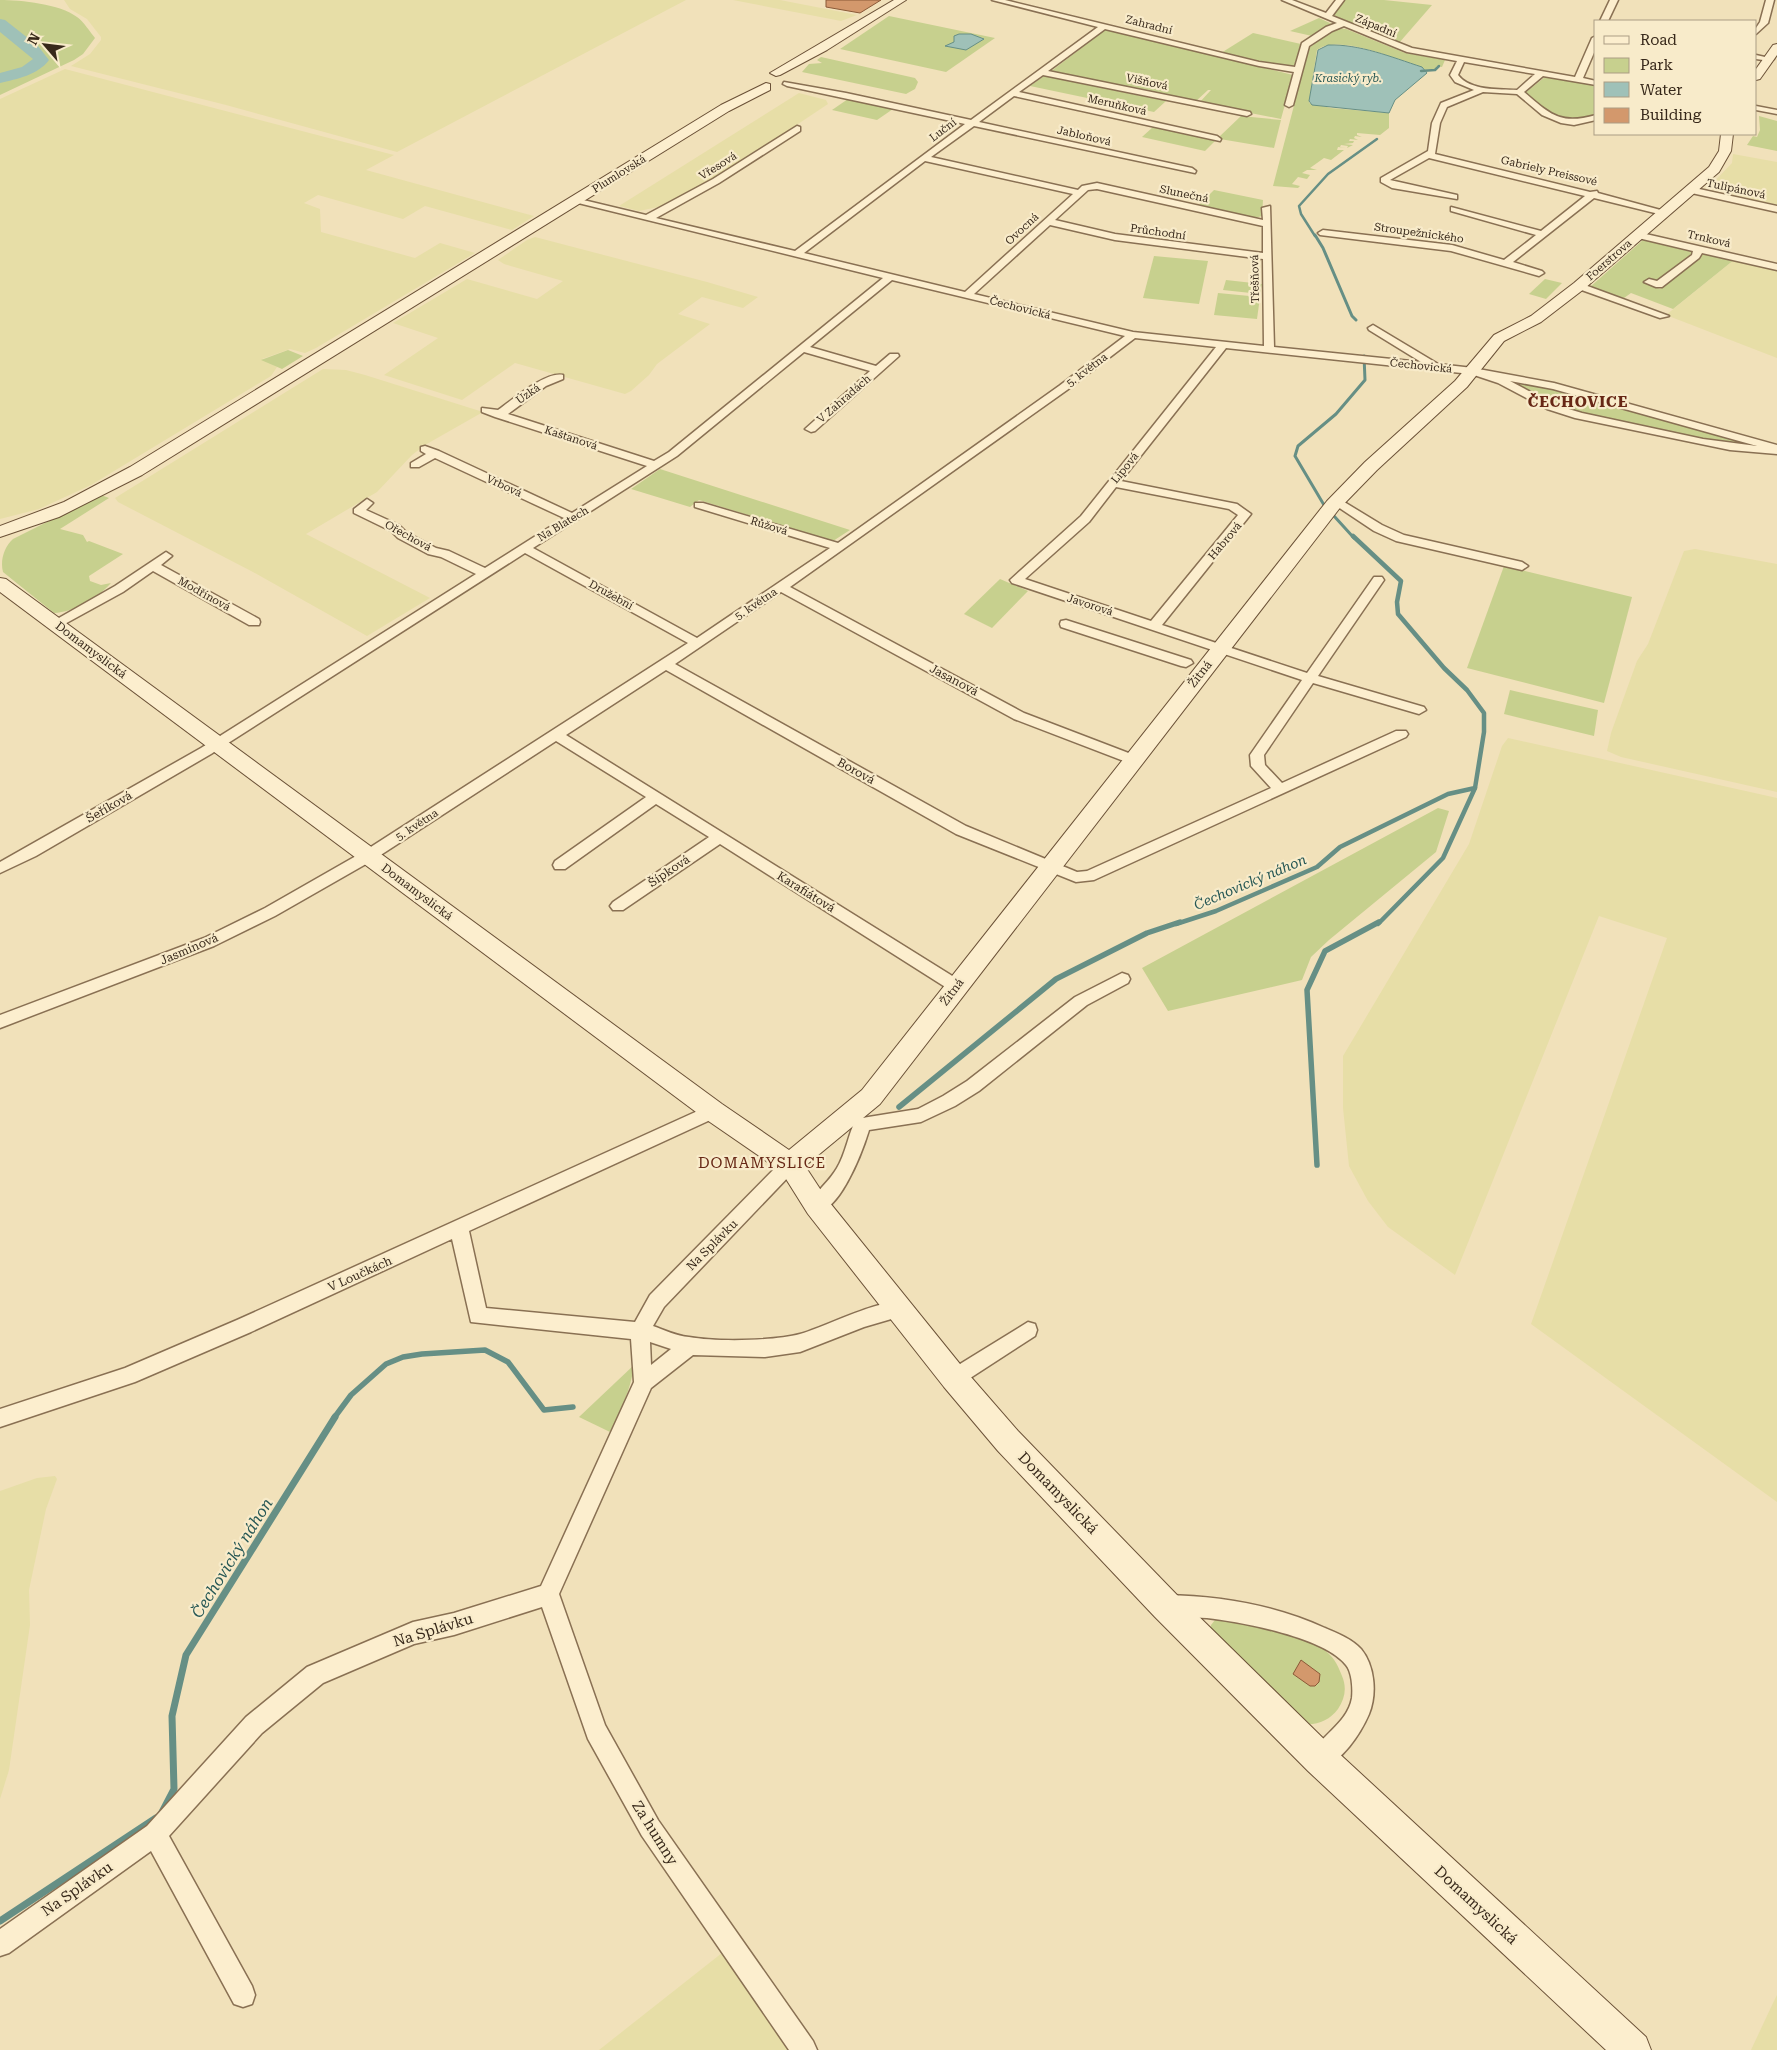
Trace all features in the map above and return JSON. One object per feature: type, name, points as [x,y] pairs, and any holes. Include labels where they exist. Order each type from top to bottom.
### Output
[{"type":"street","points":[[778,77],[808,56],[901,0]]},
{"type":"street","name":"Zahradní","points":[[996,0],[1259,64],[1297,70]]},
{"type":"street","points":[[1327,17],[1340,0]]},
{"type":"street","points":[[1604,20],[1614,0]]},
{"type":"street","points":[[1757,31],[1764,23],[1770,0]]},
{"type":"street","name":"Západní","points":[[1290,1],[1342,24],[1410,50],[1594,83]]},
{"type":"street","points":[[1289,105],[1305,45],[1329,29],[1342,24]]},
{"type":"street","name":"Luční","points":[[797,254],[923,158],[1104,26]]},
{"type":"street","points":[[1578,80],[1594,43]]},
{"type":"street","points":[[1757,76],[1770,60],[1777,47]]},
{"type":"street","points":[[1757,57],[1770,60]]},
{"type":"street","points":[[1461,60],[1456,67],[1454,78],[1463,83],[1483,89],[1519,92],[1540,112],[1553,117],[1580,124],[1594,118]]},
{"type":"street","name":"Višňová","points":[[1042,72],[1247,114]]},
{"type":"street","points":[[1519,92],[1540,74]]},
{"type":"street","name":"Plumlovská","points":[[34,522],[98,492],[136,470],[726,108],[758,85],[778,77],[843,95],[972,122]]},
{"type":"street","points":[[1483,89],[1444,105],[1436,123],[1432,152],[1386,178],[1385,181],[1543,234]]},
{"type":"street","name":"Meruňková","points":[[1012,93],[1217,139]]},
{"type":"street","points":[[1757,108],[1777,112]]},
{"type":"street","name":"Jabloňová","points":[[972,122],[1192,171]]},
{"type":"street","points":[[1141,132],[1149,124]]},
{"type":"street","name":"Vřesová","points":[[648,218],[716,181],[797,129]]},
{"type":"street","name":"Foerstrova","points":[[1473,371],[1499,338],[1536,320],[1579,286],[1714,169],[1725,150],[1727,135]]},
{"type":"street","points":[[1425,157],[1472,176]]},
{"type":"street","name":"Gabriely Preissové","points":[[1425,157],[1594,193],[1663,212]]},
{"type":"street","points":[[923,158],[1078,192]]},
{"type":"street","name":"Ovocná","points":[[967,295],[1078,192],[1085,188],[1096,186]]},
{"type":"street","name":"Slunečná","points":[[1096,186],[1267,224]]},
{"type":"street","name":"Tulipánová","points":[[1690,190],[1777,209]]},
{"type":"street","points":[[1506,263],[1594,193]]},
{"type":"street","name":"Čechovická","points":[[575,201],[1133,335],[1473,371],[1554,386],[1777,449]]},
{"type":"street","name":"Třešňová","points":[[1267,208],[1270,350]]},
{"type":"street","name":"Průchodní","points":[[1046,221],[1132,240],[1252,256],[1267,256]]},
{"type":"street","name":"Stroupežnického","points":[[1323,233],[1452,248],[1539,274]]},
{"type":"street","name":"Trnková","points":[[1637,235],[1777,267]]},
{"type":"street","points":[[1649,282],[1659,285],[1696,256],[1698,250]]},
{"type":"street","name":"Na Blatech","points":[[216,744],[656,465],[804,349],[890,277]]},
{"type":"street","points":[[1579,286],[1664,316]]},
{"type":"street","points":[[1372,328],[1437,368]]},
{"type":"street","name":"5. května","points":[[368,856],[781,588],[1063,388],[1133,335]]},
{"type":"street","name":"Lipová","points":[[1016,580],[1085,519],[1223,345]]},
{"type":"street","name":"V Zahradách","points":[[804,349],[878,370]]},
{"type":"street","name":"V Zahradách","points":[[811,428],[894,356]]},
{"type":"street","name":"Čechovická","points":[[1473,371],[1502,381],[1551,406],[1579,416],[1721,446],[1777,449]]},
{"type":"street","name":"Žitná","points":[[790,1164],[857,1119],[871,1097],[896,1067],[956,986],[1051,868],[1332,507],[1473,371]]},
{"type":"street","name":"Úzká","points":[[500,415],[542,384],[559,377]]},
{"type":"street","name":"Kaštanová","points":[[486,410],[656,465]]},
{"type":"street","name":"Vrbová","points":[[415,465],[430,451],[574,518]]},
{"type":"street","name":"Habrová","points":[[1113,483],[1233,506],[1245,514],[1160,627]]},
{"type":"street","name":"Růžová","points":[[699,505],[839,547]]},
{"type":"street","name":"Ořechová","points":[[345,516],[363,507],[395,528],[402,535],[485,572]]},
{"type":"street","points":[[1332,507],[1400,538],[1522,566]]},
{"type":"street","points":[[0,532],[34,522]]},
{"type":"street","points":[[0,545],[34,522]]},
{"type":"street","name":"Družební","points":[[524,548],[697,643]]},
{"type":"street","points":[[56,624],[103,599],[166,556]]},
{"type":"street","name":"Modřínová","points":[[153,566],[254,622]]},
{"type":"street","name":"Javorová","points":[[1016,580],[1221,648]]},
{"type":"street","points":[[1280,789],[1258,766],[1257,755],[1378,580]]},
{"type":"street","name":"Domamyslická","points":[[2,582],[216,744],[713,1111],[790,1164],[817,1206],[898,1309],[1008,1441],[1166,1606],[1320,1759],[1622,2046]]},
{"type":"street","name":"Jasanová","points":[[781,588],[1019,716],[1134,760]]},
{"type":"street","points":[[1066,624],[1186,663]]},
{"type":"street","points":[[1148,651],[1160,627]]},
{"type":"street","name":"Žitná","points":[[1221,648],[1311,678],[1419,710]]},
{"type":"street","name":"Borová","points":[[666,664],[961,830],[1051,868]]},
{"type":"street","points":[[1051,868],[1076,877],[1090,876],[1400,734]]},
{"type":"street","name":"Karafiátová","points":[[557,735],[956,986]]},
{"type":"street","name":"Šeříková","points":[[0,867],[31,852],[216,744]]},
{"type":"street","points":[[560,865],[656,797]]},
{"type":"street","name":"Šípková","points":[[618,906],[720,837]]},
{"type":"street","name":"Jasmínová","points":[[0,1022],[209,942],[270,912],[368,856]]},
{"type":"street","points":[[817,1206],[841,1179],[854,1153],[857,1119],[921,1115],[948,1101],[973,1086],[1081,1001],[1122,979]]},
{"type":"street","name":"V Loučkách","points":[[0,1418],[128,1376],[460,1229],[713,1111]]},
{"type":"street","name":"Na Splávku","points":[[644,1382],[640,1331],[646,1315],[656,1301],[767,1190],[790,1164]]},
{"type":"street","points":[[460,1229],[478,1316],[640,1331],[689,1346],[765,1348],[795,1344],[863,1319],[898,1309]]},
{"type":"street","points":[[954,1378],[1028,1330]]},
{"type":"street","name":"Na Splávku","points":[[0,1944],[155,1834],[254,1725],[315,1675],[413,1633],[454,1624],[548,1594],[644,1382],[689,1346]]},
{"type":"street","name":"Za humny","points":[[548,1594],[596,1731],[650,1828],[804,2050]]},
{"type":"street","points":[[1166,1606],[1197,1605],[1227,1608],[1263,1617],[1325,1638],[1352,1656],[1363,1680],[1362,1707],[1350,1727],[1320,1759]]},
{"type":"street","points":[[155,1834],[243,1995]]},
{"type":"shaded area","points":[[64,0],[686,0],[397,152],[226,105],[71,66],[90,54],[101,40],[101,37],[87,19],[70,9]]},
{"type":"shaded area","points":[[733,0],[780,0],[857,15],[841,21]]},
{"type":"shaded area","points":[[65,69],[394,155],[366,170],[534,216],[512,230],[425,206],[403,219],[318,195],[304,203],[320,209],[321,232],[415,258],[440,243],[475,253],[316,348],[305,353],[290,349],[262,359],[277,367],[271,376],[91,485],[39,509],[0,519],[0,99]]},
{"type":"shaded area","points":[[799,93],[826,100],[828,104],[699,188],[663,206],[639,211],[619,206]]},
{"type":"shaded area","points":[[1733,154],[1777,162],[1777,205],[1712,189],[1711,185],[1732,163]]},
{"type":"shaded area","points":[[535,237],[758,297],[743,308],[702,297],[678,314],[710,324],[657,364],[649,375],[625,394],[515,363],[462,400],[384,375],[438,338],[393,323],[467,279],[537,299],[563,281],[504,264],[498,260],[527,240]]},
{"type":"shaded area","points":[[1735,259],[1777,268],[1777,358],[1666,315]]},
{"type":"shaded area","points":[[323,369],[346,370],[365,375],[483,412],[425,445],[412,455],[377,492],[306,534],[430,598],[367,636],[253,572],[118,502],[115,498]]},
{"type":"shaded area","points":[[1695,549],[1777,564],[1777,792],[1621,757],[1607,751],[1611,733],[1637,661],[1648,644],[1684,551]]},
{"type":"shaded area","points":[[1508,738],[1777,798],[1777,1502],[1531,1324],[1667,938],[1599,916],[1455,1275],[1388,1227],[1368,1201],[1349,1166],[1343,1108],[1343,1056],[1469,844],[1502,746]]},
{"type":"shaded area","points":[[55,1476],[57,1479],[46,1509],[29,1590],[30,1625],[9,1770],[0,1799],[0,1491],[37,1478]]},
{"type":"shaded area","points":[[727,1949],[795,2050],[599,2050]]},
{"type":"shaded area","points":[[1777,1995],[1777,2050],[1751,2050],[1773,2003]]},
{"type":"green space","points":[[0,0],[29,2],[61,9],[80,19],[95,38],[83,54],[74,60],[0,95]]},
{"type":"green space","points":[[1343,0],[1384,0],[1432,5],[1399,43],[1333,15]]},
{"type":"green space","points":[[889,16],[995,38],[946,72],[840,49]]},
{"type":"green space","points":[[1319,18],[1332,24],[1312,36],[1290,31]]},
{"type":"green space","points":[[1338,28],[1346,29],[1405,53],[1445,60],[1442,67],[1437,66],[1435,69],[1425,70],[1384,54],[1353,46],[1339,44],[1317,50],[1309,103],[1331,108],[1389,113],[1389,128],[1380,135],[1357,133],[1357,135],[1362,137],[1355,136],[1354,138],[1358,140],[1350,139],[1349,141],[1354,141],[1353,143],[1344,144],[1353,145],[1347,148],[1348,146],[1341,145],[1340,147],[1346,148],[1338,147],[1337,150],[1344,150],[1331,160],[1324,158],[1310,168],[1317,170],[1307,170],[1302,173],[1310,175],[1307,179],[1298,177],[1292,184],[1300,186],[1298,188],[1273,186],[1309,48],[1332,30]]},
{"type":"green space","points":[[1105,30],[1112,30],[1293,75],[1281,119],[1199,103],[1211,90],[1208,90],[1195,102],[1050,72]]},
{"type":"green space","points":[[1253,33],[1301,44],[1294,66],[1267,64],[1221,53]]},
{"type":"green space","points":[[821,57],[915,78],[918,82],[915,89],[906,94],[802,72],[809,64],[822,63],[817,60]]},
{"type":"green space","points":[[1044,76],[1166,101],[1154,112],[1030,86]]},
{"type":"green space","points":[[1545,77],[1594,85],[1594,116],[1575,121],[1566,120],[1541,107],[1525,93]]},
{"type":"green space","points":[[848,99],[893,109],[877,120],[832,110]]},
{"type":"green space","points":[[1241,116],[1281,120],[1274,148],[1220,139],[1219,137]]},
{"type":"green space","points":[[1759,116],[1777,121],[1777,151],[1747,145],[1753,136],[1757,137],[1760,130]]},
{"type":"green space","points":[[1153,127],[1215,141],[1205,151],[1142,137]]},
{"type":"green space","points":[[1214,190],[1263,200],[1262,216],[1255,218],[1199,205]]},
{"type":"green space","points":[[1643,240],[1696,253],[1659,282],[1647,279],[1643,282],[1660,289],[1705,253],[1735,259],[1673,309],[1631,293],[1624,298],[1590,287]]},
{"type":"green space","points":[[1154,256],[1208,261],[1199,304],[1143,298]]},
{"type":"green space","points":[[1545,279],[1562,283],[1546,299],[1529,294]]},
{"type":"green space","points":[[1226,280],[1262,284],[1260,294],[1223,290]]},
{"type":"green space","points":[[1218,293],[1260,297],[1257,319],[1214,315]]},
{"type":"green space","points":[[288,350],[303,356],[282,369],[261,360]]},
{"type":"green space","points":[[1504,375],[1777,448],[1730,447],[1551,407],[1502,377]]},
{"type":"green space","points":[[660,469],[850,530],[833,541],[699,500],[690,507],[631,489]]},
{"type":"green space","points":[[101,495],[109,498],[60,529],[83,535],[87,542],[89,541],[123,554],[89,576],[90,581],[101,585],[111,583],[106,589],[77,607],[54,613],[3,572],[2,563],[5,550],[13,539]]},
{"type":"green space","points":[[1504,566],[1632,597],[1604,703],[1467,668]]},
{"type":"green space","points":[[1000,579],[1028,591],[992,628],[964,614]]},
{"type":"green space","points":[[1510,690],[1598,710],[1594,736],[1504,714]]},
{"type":"green space","points":[[1438,808],[1449,811],[1436,852],[1311,957],[1302,980],[1168,1011],[1142,968]]},
{"type":"green space","points":[[634,1365],[628,1391],[610,1432],[579,1417]]},
{"type":"green space","points":[[1230,1617],[1295,1635],[1319,1646],[1328,1653],[1338,1667],[1345,1689],[1344,1697],[1335,1713],[1315,1724],[1305,1724],[1210,1633],[1211,1625],[1215,1620]]},
{"type":"water","points":[[971,34],[984,39],[966,50],[945,46],[954,42],[954,36]]},
{"type":"water","name":"Krasický ryb.","points":[[1328,45],[1340,45],[1375,52],[1422,67],[1427,73],[1395,100],[1389,113],[1312,105],[1309,101],[1318,50]]},
{"type":"building","points":[[826,0],[881,0],[860,13],[826,7]]},
{"type":"building","points":[[1301,1660],[1320,1674],[1319,1682],[1315,1686],[1310,1686],[1293,1674]]},
{"type":"waterway","points":[[0,23],[33,50],[41,60],[28,70],[0,78]]},
{"type":"waterway","name":"Čechovický náhon","points":[[1421,71],[1435,70],[1439,66]]},
{"type":"waterway","name":"Čechovický náhon","points":[[1315,236],[1301,214],[1299,206],[1328,174],[1377,139]]},
{"type":"waterway","name":"Čechovický náhon","points":[[1315,235],[1323,248],[1352,316],[1356,320]]},
{"type":"waterway","name":"Čechovický náhon","points":[[1354,538],[1324,505],[1295,456],[1298,446],[1336,414],[1365,380],[1364,356]]},
{"type":"waterway","name":"Čechovický náhon","points":[[1353,536],[1401,581],[1397,602],[1398,614],[1444,668],[1467,690],[1484,713],[1484,732],[1475,788]]},
{"type":"waterway","name":"Čechovický náhon","points":[[1176,924],[1216,911],[1317,867],[1340,847],[1448,794],[1475,788]]},
{"type":"waterway","points":[[1378,924],[1443,858],[1475,788]]},
{"type":"waterway","name":"Čechovický náhon","points":[[899,1107],[1056,979],[1147,933],[1180,922]]},
{"type":"waterway","points":[[1317,1165],[1307,990],[1325,951],[1379,922]]},
{"type":"waterway","name":"Čechovický náhon","points":[[334,1418],[351,1395],[386,1364],[403,1357],[422,1354],[485,1350],[508,1362],[544,1410],[573,1407]]},
{"type":"waterway","name":"Čechovický náhon","points":[[162,1812],[174,1789],[172,1716],[186,1655],[335,1417]]},
{"type":"waterway","name":"Čechovický náhon","points":[[0,1921],[156,1818]]},
{"type":"district","name":"ČECHOVICE","points":[[1578,402]]},
{"type":"district","name":"DOMAMYSLICE","points":[[762,1163]]}]
